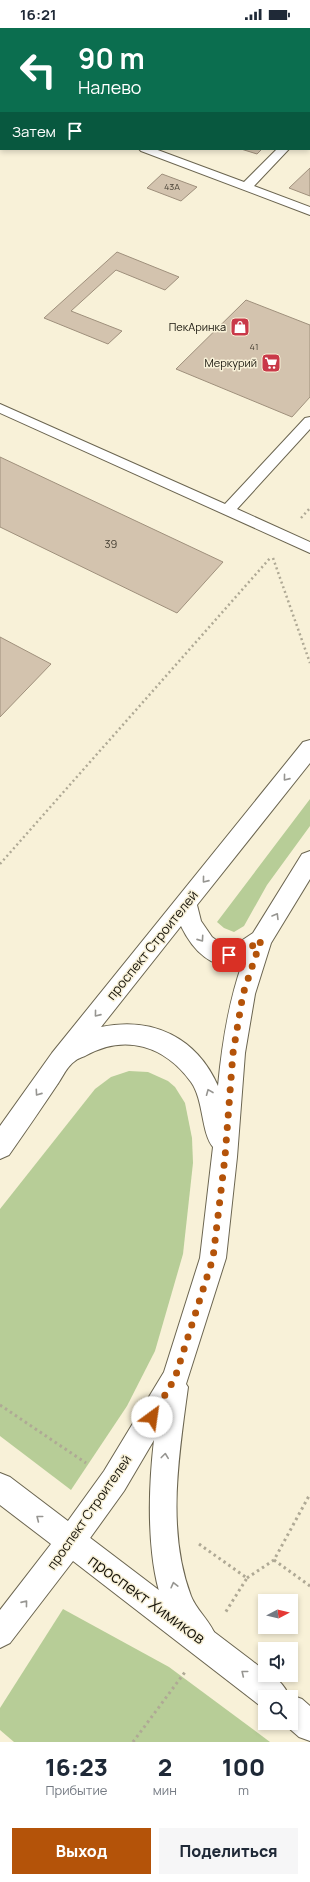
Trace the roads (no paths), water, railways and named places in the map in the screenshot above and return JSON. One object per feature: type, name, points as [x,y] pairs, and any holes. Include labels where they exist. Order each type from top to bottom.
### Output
[{"type":"main road","name":"проспект Строителей","points":[[0,1147],[60,1061],[310,748]]},
{"type":"main road","name":"проспект Строителей","points":[[0,1633],[27,1600],[114,1481],[175,1378],[213,1258],[225,1157],[233,1053],[243,994],[261,940],[310,860]]},
{"type":"main road","points":[[186,904],[191,924],[204,944],[219,955],[239,955],[261,940]]},
{"type":"main road","points":[[60,1061],[84,1044],[100,1037],[116,1034],[148,1036],[177,1050],[189,1060],[199,1072],[210,1093],[225,1157]]},
{"type":"main road","points":[[175,1378],[164,1461],[163,1518],[167,1558],[179,1603],[206,1643]]},
{"type":"main road","name":"проспект Химиков","points":[[0,1487],[70,1542],[206,1643],[265,1690]]},
{"type":"main road","points":[[298,1716],[310,1726]]},
{"type":"lane","points":[[148,150],[310,211]]},
{"type":"lane","points":[[246,187],[283,150]]},
{"type":"lane","points":[[0,408],[310,548]]},
{"type":"lane","points":[[227,511],[310,421]]},
{"type":"place","name":"ПекАринка","points":[[240,327]]},
{"type":"place","name":"Меркурий","points":[[271,363]]}]
